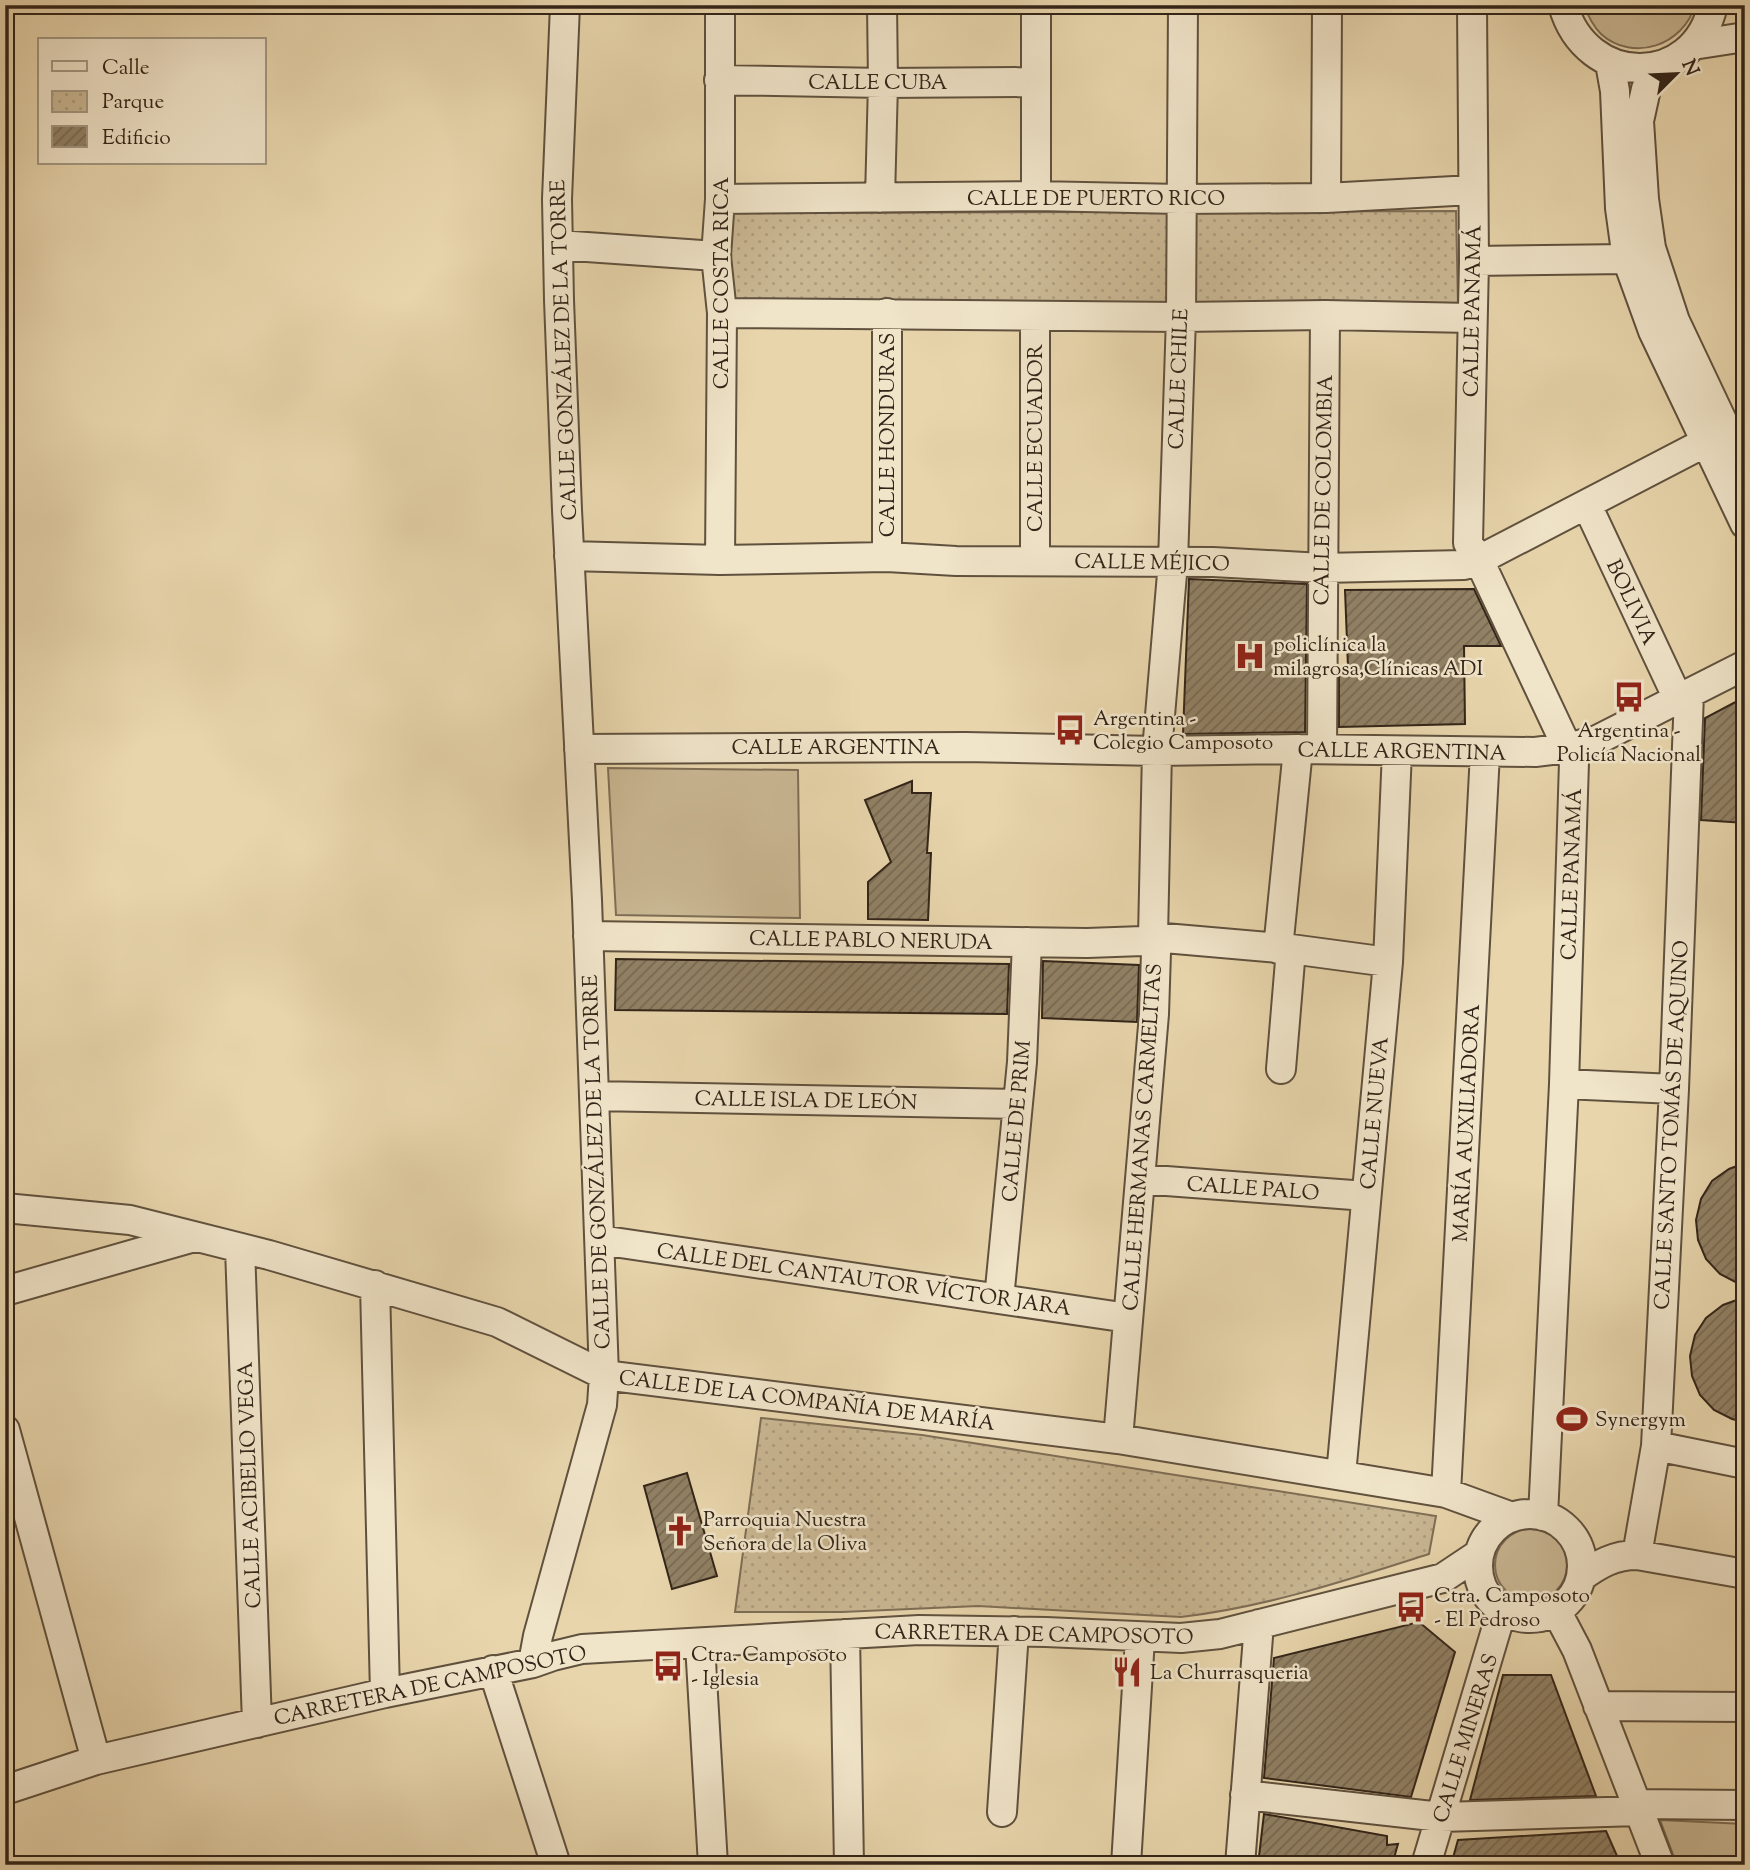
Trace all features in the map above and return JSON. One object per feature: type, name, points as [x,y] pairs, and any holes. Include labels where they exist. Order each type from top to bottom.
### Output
[{"type":"street","name":"CALLE GONZÁLEZ DE LA TORRE","points":[[565,5],[557,199],[569,556],[577,694]]},
{"type":"street","name":"CALLE COSTA RICA","points":[[720,5],[720,199],[716,256],[722,313],[720,560]]},
{"type":"street","points":[[880,198],[882,5]]},
{"type":"street","points":[[1036,5],[1036,196]]},
{"type":"street","name":"CALLE CHILE","points":[[1157,751],[1173,562],[1181,317],[1182,5]]},
{"type":"street","points":[[1326,198],[1327,5]]},
{"type":"street","name":"CALLE PANAMÁ","points":[[1472,5],[1474,261],[1468,543],[1479,560],[1574,762],[1555,1522]]},
{"type":"street","points":[[1563,5],[1576,36],[1596,56],[1632,68],[1656,66],[1681,55],[1704,31],[1713,5]]},
{"type":"street","points":[[1693,45],[1745,37]]},
{"type":"street","points":[[1611,63],[1615,91],[1620,208],[1627,259],[1653,331],[1726,434],[1745,524]]},
{"type":"street","points":[[1656,66],[1646,89],[1639,121],[1644,199],[1651,248],[1675,321],[1726,434],[1745,468]]},
{"type":"street","name":"CALLE CUBA","points":[[719,80],[1036,82]]},
{"type":"street","name":"CALLE DE PUERTO RICO","points":[[720,199],[1036,196],[1326,198],[1472,190]]},
{"type":"street","points":[[558,245],[716,256]]},
{"type":"street","points":[[1474,261],[1627,259]]},
{"type":"street","points":[[722,313],[1471,318]]},
{"type":"street","name":"CALLE HONDURAS","points":[[887,313],[887,557]]},
{"type":"street","name":"CALLE DE COLOMBIA","points":[[1281,1069],[1285,949],[1310,749],[1322,568],[1325,315]]},
{"type":"street","name":"CALLE ECUADOR","points":[[1035,316],[1035,561]]},
{"type":"street","name":"CALLE MÉJICO","points":[[569,556],[720,560],[887,557],[1173,562],[1322,568],[1464,565],[1479,560],[1726,434]]},
{"type":"street","name":"BOLIVIA","points":[[1587,505],[1684,697]]},
{"type":"street","name":"CALLE ARGENTINA","points":[[579,749],[965,747],[1157,751],[1310,749],[1535,752],[1568,748],[1597,740],[1745,665]]},
{"type":"street","name":"CALLE DE GONZÁLEZ DE LA TORRE","points":[[533,1663],[538,1636],[602,1405],[604,1375],[577,694]]},
{"type":"street","name":"CALLE SANTO TOMÁS DE AQUINO","points":[[1637,1555],[1657,1446],[1674,1089],[1684,697]]},
{"type":"street","name":"CALLE HERMANAS CARMELITAS","points":[[1118,1440],[1154,1014],[1157,751]]},
{"type":"street","name":"CALLE NUEVA","points":[[1341,1475],[1388,962],[1397,751]]},
{"type":"street","name":"MARÍA AUXILIADORA","points":[[1446,1493],[1485,753]]},
{"type":"street","name":"CALLE PABLO NERUDA","points":[[588,936],[1027,942],[1143,941],[1153,937],[1388,962]]},
{"type":"street","name":"CALLE DE PRIM","points":[[999,1299],[1018,1104],[1027,942]]},
{"type":"street","points":[[1564,1084],[1674,1089]]},
{"type":"street","name":"CALLE ISLA DE LEÓN","points":[[594,1096],[1018,1104]]},
{"type":"street","name":"CALLE PALO","points":[[1140,1179],[1366,1196]]},
{"type":"street","name":"CALLE DE LA COMPAÑÍA DE MARÍA","points":[[5,1209],[119,1219],[197,1236],[375,1285],[497,1322],[604,1375],[1118,1440],[1446,1493],[1512,1517]]},
{"type":"street","points":[[119,1219],[126,1235],[125,1256]]},
{"type":"street","points":[[5,1291],[197,1236]]},
{"type":"street","name":"CALLE DEL CANTAUTOR VÍCTOR JARA","points":[[600,1240],[1128,1318]]},
{"type":"street","name":"CALLE ACIBELIO VEGA","points":[[240,1248],[257,1723]]},
{"type":"street","points":[[375,1285],[385,1693]]},
{"type":"street","points":[[5,1430],[96,1760]]},
{"type":"street","points":[[1657,1446],[1745,1464]]},
{"type":"street","points":[[1555,1522],[1575,1540],[1581,1553],[1581,1577],[1570,1601],[1556,1612],[1529,1619],[1502,1610],[1490,1600],[1482,1587],[1478,1570],[1479,1554],[1486,1538],[1497,1526],[1512,1517],[1527,1514],[1555,1522],[1625,1547],[1637,1555]]},
{"type":"street","name":"CARRETERA DE CAMPOSOTO","points":[[1443,1578],[1479,1554]]},
{"type":"street","points":[[1581,1577],[1612,1558],[1637,1555],[1745,1573]]},
{"type":"street","name":"CARRETERA DE CAMPOSOTO","points":[[5,1790],[96,1760],[385,1693],[533,1663],[582,1649],[919,1630],[1014,1631],[1181,1639],[1259,1624],[1443,1578],[1457,1578],[1482,1587]]},
{"type":"street","name":"CALLE MINERAS","points":[[1426,1865],[1502,1610]]},
{"type":"street","points":[[1556,1612],[1577,1650],[1660,1865]]},
{"type":"street","points":[[1240,1865],[1259,1624]]},
{"type":"street","points":[[1002,1812],[1014,1631]]},
{"type":"street","points":[[845,1633],[849,1865]]},
{"type":"street","points":[[1126,1865],[1140,1638]]},
{"type":"street","points":[[700,1644],[712,1865]]},
{"type":"street","points":[[493,1670],[556,1865]]},
{"type":"street","points":[[1598,1706],[1745,1707]]},
{"type":"street","points":[[1245,1796],[1441,1818],[1745,1805]]},
{"type":"green space","points":[[1584,5],[1695,5],[1689,19],[1669,39],[1642,48],[1614,43],[1601,34]]},
{"type":"green space","points":[[1456,211],[1458,305],[732,303],[729,213]]},
{"type":"green space","points":[[608,768],[798,770],[800,918],[616,915]]},
{"type":"green space","points":[[761,1418],[922,1435],[1436,1516],[1429,1554],[1276,1600],[1181,1617],[978,1606],[842,1612],[735,1612]]},
{"type":"green space","points":[[1538,1529],[1557,1539],[1565,1551],[1565,1579],[1557,1591],[1545,1599],[1524,1601],[1505,1591],[1497,1579],[1495,1558],[1505,1539],[1517,1531]]},
{"type":"green space","points":[[1660,1820],[1745,1824],[1745,1865],[1677,1865]]},
{"type":"building","name":"policlínica la milagrosa,Clínicas ADI","points":[[1189,579],[1307,584],[1305,732],[1183,734]]},
{"type":"building","points":[[1474,589],[1501,646],[1464,646],[1465,724],[1339,727],[1339,667],[1348,667],[1345,590]]},
{"type":"building","points":[[1745,697],[1745,823],[1701,820],[1705,718]]},
{"type":"building","points":[[912,781],[912,793],[931,793],[927,853],[931,853],[928,920],[868,919],[868,882],[891,862],[865,800]]},
{"type":"building","points":[[616,959],[1009,964],[1007,1014],[615,1010]]},
{"type":"building","points":[[1043,961],[1139,965],[1137,1022],[1042,1018]]},
{"type":"building","points":[[1745,1163],[1745,1287],[1720,1274],[1706,1259],[1698,1240],[1696,1220],[1701,1199],[1712,1181],[1729,1169]]},
{"type":"building","points":[[1745,1297],[1745,1422],[1714,1410],[1700,1395],[1692,1376],[1690,1356],[1695,1335],[1706,1318],[1723,1305]]},
{"type":"building","name":"Parroquia Nuestra Señora de la Oliva","points":[[687,1473],[717,1576],[672,1589],[644,1486]]},
{"type":"building","points":[[1419,1622],[1455,1652],[1411,1797],[1264,1778],[1274,1658]]},
{"type":"building","points":[[1503,1675],[1551,1675],[1596,1796],[1470,1800]]},
{"type":"building","points":[[1264,1814],[1387,1836],[1387,1845],[1398,1844],[1392,1865],[1258,1865]]},
{"type":"building","points":[[1606,1831],[1621,1865],[1451,1865],[1458,1840]]},
{"type":"place","name":"policlínica la milagrosa,Clínicas ADI","points":[[1250,656]]},
{"type":"place","name":"Argentina - Policía Nacional","points":[[1629,697]]},
{"type":"place","name":"Argentina - Colegio Camposoto","points":[[1070,730]]},
{"type":"place","name":"Synergym","points":[[1572,1419]]},
{"type":"place","name":"Parroquia Nuestra Señora de la Oliva","points":[[680,1531]]},
{"type":"place","name":"Ctra. Camposoto - El Pedroso","points":[[1411,1607]]},
{"type":"place","name":"Ctra. Camposoto - Iglesia","points":[[668,1666]]},
{"type":"place","name":"La Churrasqueria","points":[[1127,1672]]}]
